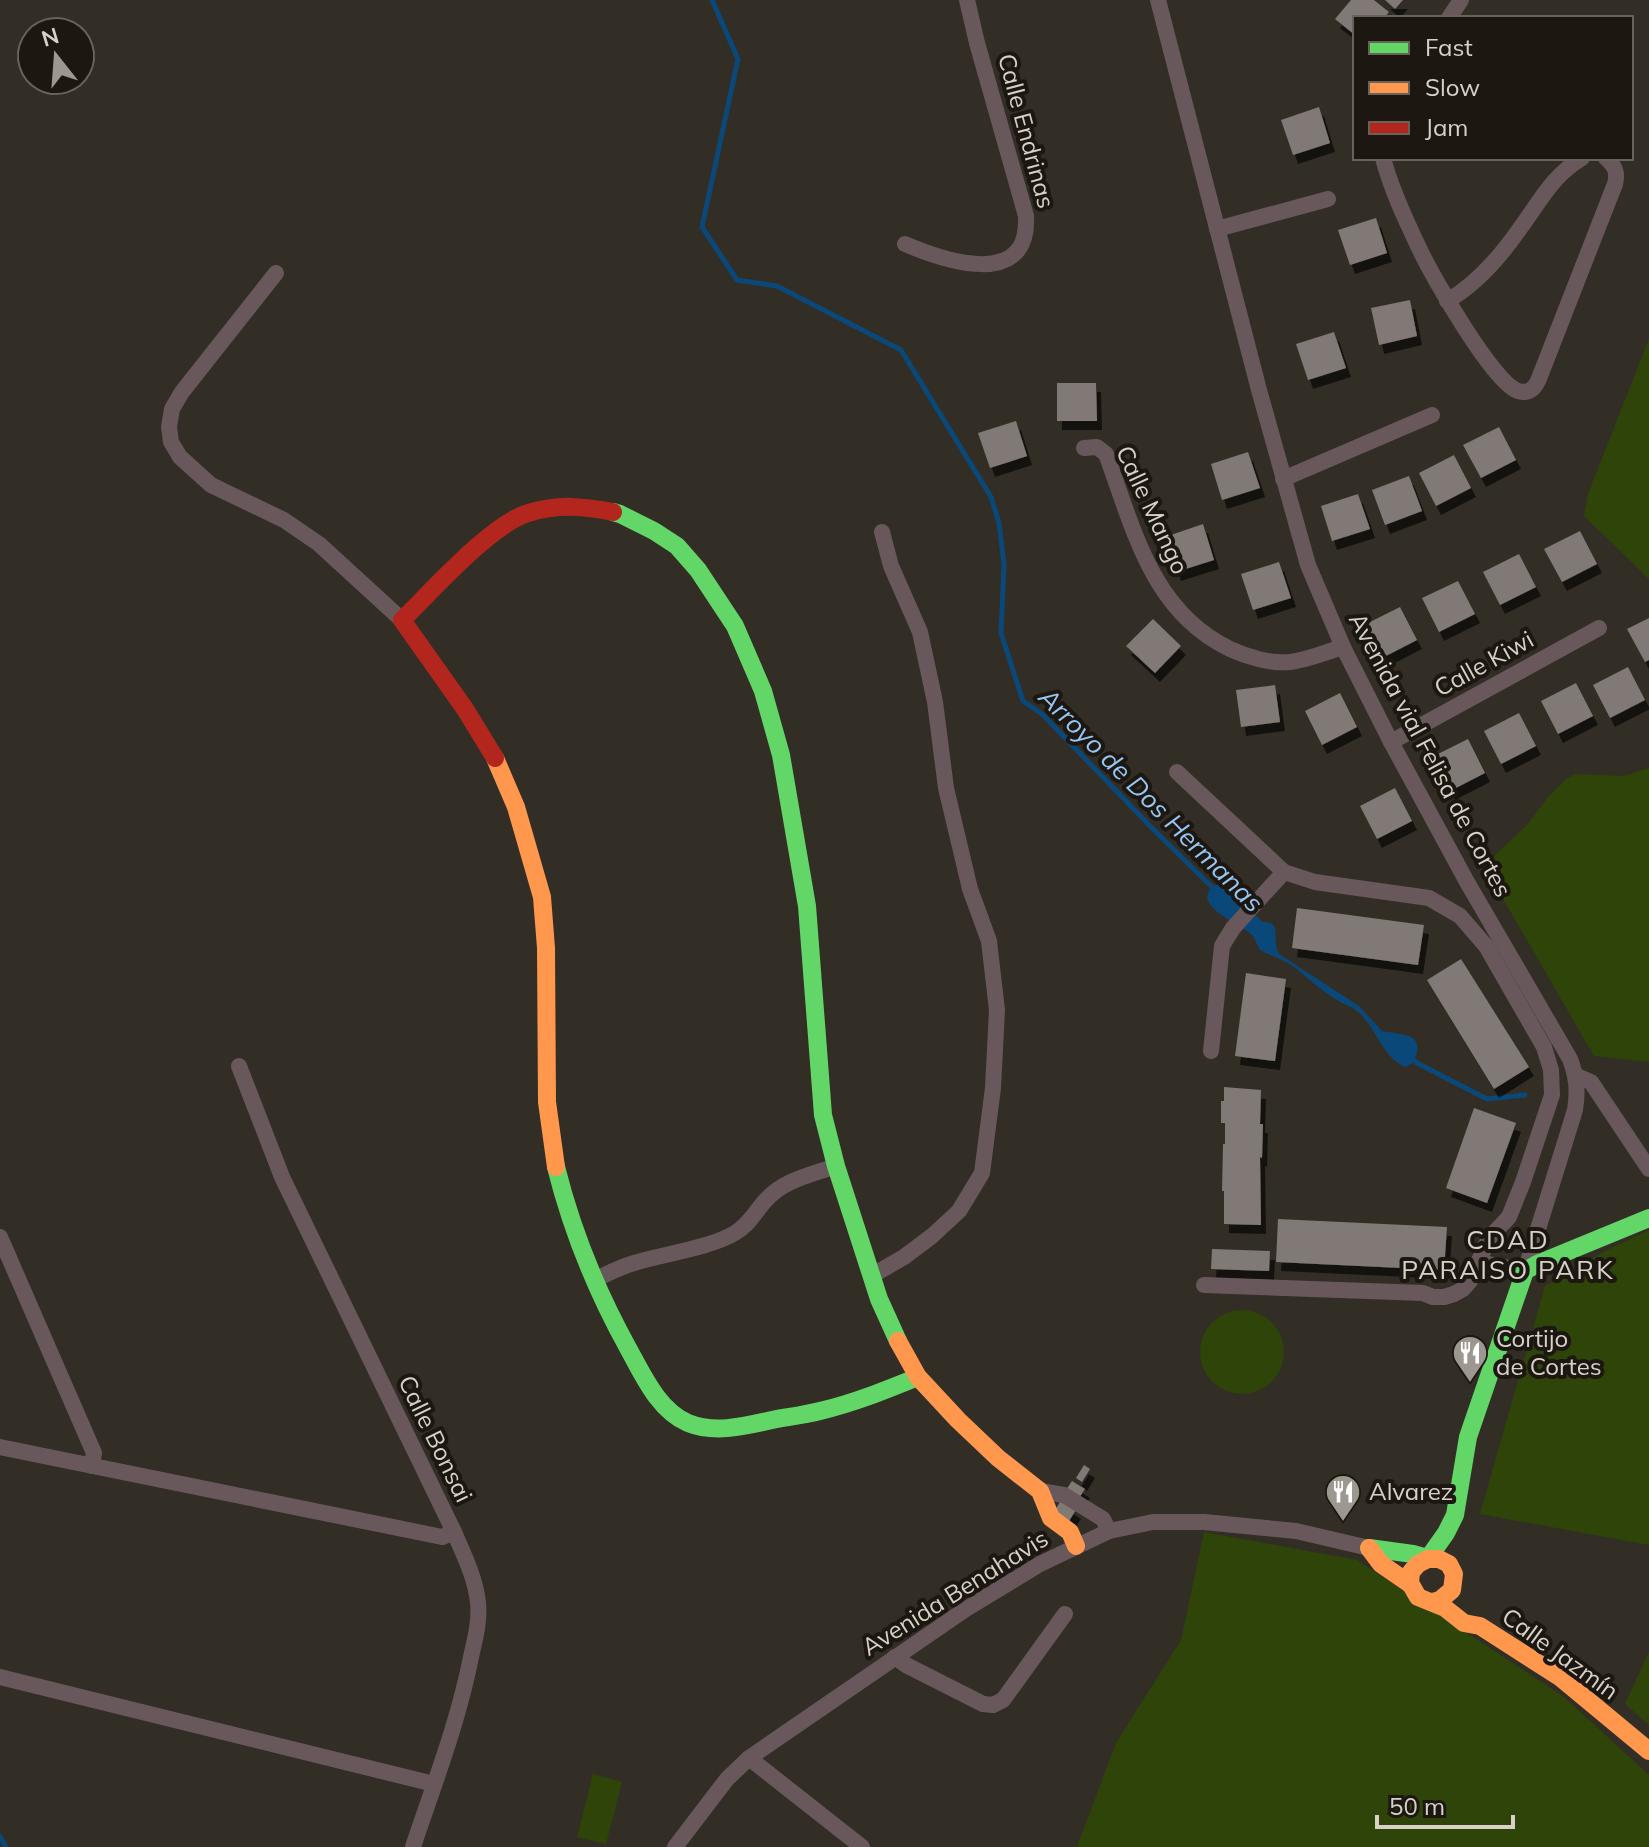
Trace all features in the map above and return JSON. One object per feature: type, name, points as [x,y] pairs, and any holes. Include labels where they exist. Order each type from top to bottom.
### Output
[{"type":"street","name":"Calle Endrinas","points":[[905,244],[931,255],[978,265],[996,263],[1010,257],[1018,251],[1026,237],[1026,216],[967,0]]},
{"type":"street","name":"Avenida vial Felisa de Cortes","points":[[1158,0],[1308,565],[1343,647],[1391,742],[1577,1076]]},
{"type":"street","points":[[1384,160],[1420,251],[1447,301],[1497,372],[1510,386],[1523,392],[1532,389],[1538,381],[1615,184],[1616,172],[1608,160]]},
{"type":"street","points":[[1447,301],[1475,282],[1501,254],[1561,172],[1579,160]]},
{"type":"street","points":[[1217,229],[1328,199]]},
{"type":"street","points":[[276,273],[172,409],[169,427],[171,442],[180,457],[211,485],[284,520],[319,544],[402,620],[499,766],[514,801],[542,896],[547,1102],[561,1190],[594,1280],[649,1386],[663,1406],[682,1419],[701,1427],[732,1428],[821,1411],[877,1394],[918,1377]]},
{"type":"street","points":[[1283,479],[1432,415]]},
{"type":"street","name":"Calle Mango","points":[[1084,448],[1097,447],[1106,454],[1157,582],[1175,608],[1196,629],[1242,654],[1268,660],[1289,662],[1343,647]]},
{"type":"street","points":[[402,620],[497,530],[525,514],[553,508],[584,506],[620,514],[677,546],[698,570],[739,636],[763,691],[781,755],[807,906],[823,1115],[836,1166],[890,1325],[918,1377],[998,1458],[1040,1491],[1064,1495],[1103,1519],[1109,1531]]},
{"type":"street","points":[[873,1275],[904,1257],[959,1211],[982,1173],[993,1088],[997,1010],[989,941],[970,889],[949,802],[935,702],[920,632],[891,566],[882,532]]},
{"type":"street","name":"Calle Kiwi","points":[[1391,742],[1599,628]]},
{"type":"street","points":[[1177,772],[1284,872],[1315,882],[1429,898],[1460,916],[1486,946],[1544,1047],[1551,1070],[1552,1095],[1509,1217],[1489,1238],[1470,1281],[1463,1289],[1444,1297],[1433,1297],[1423,1293],[1204,1285]]},
{"type":"street","points":[[1211,1051],[1222,946],[1233,928],[1284,872]]},
{"type":"street","name":"Calle Bonsai","points":[[239,1066],[282,1177],[474,1579],[478,1604],[477,1627],[464,1692],[413,1847]]},
{"type":"street","points":[[1428,1558],[1455,1515],[1468,1437],[1525,1271],[1575,1110],[1577,1076],[1591,1082],[1649,1169]]},
{"type":"street","points":[[594,1280],[630,1264],[720,1241],[737,1233],[778,1189],[794,1180],[836,1166]]},
{"type":"street","points":[[1478,1262],[1525,1271],[1649,1218]]},
{"type":"street","points":[[0,1237],[94,1453],[92,1466]]},
{"type":"street","points":[[0,1447],[442,1537],[454,1532]]},
{"type":"street","points":[[1040,1491],[1051,1518],[1070,1532],[1076,1546]]},
{"type":"street","points":[[1369,1548],[1381,1564],[1410,1584],[1418,1597],[1433,1602],[1447,1596],[1453,1575],[1457,1529],[1455,1515]]},
{"type":"street","name":"Avenida Benahavis","points":[[675,1847],[727,1779],[749,1758],[966,1609],[1040,1564],[1109,1531],[1153,1522],[1204,1522],[1296,1531],[1428,1558]]},
{"type":"street","points":[[1410,1584],[1413,1569],[1421,1560],[1428,1558],[1439,1558],[1453,1575]]},
{"type":"street","name":"Calle Jazmín","points":[[1453,1575],[1459,1595],[1480,1626]]},
{"type":"street","name":"Calle Jazmín","points":[[1433,1602],[1464,1623],[1480,1626],[1561,1678],[1649,1751]]},
{"type":"street","points":[[895,1657],[983,1704],[993,1705],[1003,1700],[1065,1614]]},
{"type":"street","points":[[0,1677],[434,1784]]},
{"type":"street","points":[[749,1758],[862,1847]]},
{"type":"green space","points":[[1649,339],[1649,579],[1584,516],[1588,494]]},
{"type":"green space","points":[[1649,768],[1649,1062],[1594,1056],[1484,866],[1526,826],[1549,796],[1568,778],[1576,774],[1624,776]]},
{"type":"green space","points":[[1649,1230],[1649,1545],[1480,1514],[1545,1286],[1599,1254]]},
{"type":"green space","points":[[1242,1310],[1258,1313],[1272,1322],[1281,1336],[1284,1352],[1281,1368],[1272,1382],[1258,1391],[1242,1394],[1226,1391],[1212,1382],[1203,1368],[1200,1352],[1203,1336],[1212,1322],[1226,1313]]},
{"type":"green space","points":[[1204,1532],[1357,1560],[1564,1697],[1649,1775],[1649,1847],[1077,1847],[1116,1743],[1181,1640]]},
{"type":"green space","points":[[1649,1652],[1649,1725],[1625,1704]]},
{"type":"green space","points":[[593,1774],[622,1782],[606,1844],[577,1837]]},
{"type":"water","points":[[1220,883],[1233,886],[1242,904],[1263,922],[1273,924],[1279,954],[1359,1006],[1382,1031],[1411,1037],[1417,1046],[1413,1063],[1405,1067],[1397,1062],[1356,1010],[1290,964],[1260,950],[1251,934],[1217,912],[1207,897],[1210,890]]},
{"type":"building","points":[[1351,0],[1374,0],[1389,12],[1386,16],[1353,16],[1353,33],[1335,19]]},
{"type":"building","points":[[1385,0],[1403,0],[1395,9]]},
{"type":"building","points":[[1319,107],[1330,143],[1293,155],[1281,120]]},
{"type":"building","points":[[1376,218],[1387,253],[1350,265],[1338,230]]},
{"type":"building","points":[[1410,300],[1417,336],[1379,345],[1371,308]]},
{"type":"building","points":[[1334,332],[1346,368],[1308,380],[1296,344]]},
{"type":"building","points":[[1057,383],[1096,383],[1097,421],[1057,421]]},
{"type":"building","points":[[1016,421],[1027,456],[990,468],[978,433]]},
{"type":"building","points":[[1499,427],[1516,460],[1481,478],[1463,445]]},
{"type":"building","points":[[1248,452],[1260,488],[1222,500],[1211,464]]},
{"type":"building","points":[[1454,455],[1471,488],[1436,506],[1419,473]]},
{"type":"building","points":[[1409,476],[1422,511],[1385,525],[1372,490]]},
{"type":"building","points":[[1358,494],[1370,529],[1332,541],[1321,506]]},
{"type":"building","points":[[1203,524],[1214,560],[1176,572],[1165,537]]},
{"type":"building","points":[[1580,531],[1597,564],[1562,582],[1544,549]]},
{"type":"building","points":[[1519,554],[1536,587],[1500,605],[1483,572]]},
{"type":"building","points":[[1279,562],[1291,598],[1253,610],[1241,574]]},
{"type":"building","points":[[1458,581],[1475,614],[1439,632],[1422,598]]},
{"type":"building","points":[[1400,607],[1417,640],[1382,658],[1364,625]]},
{"type":"building","points":[[1649,618],[1649,660],[1645,662],[1627,629]]},
{"type":"building","points":[[1153,619],[1181,646],[1155,673],[1126,646]]},
{"type":"building","points":[[1628,667],[1645,700],[1610,718],[1593,685]]},
{"type":"building","points":[[1576,683],[1593,716],[1558,734],[1541,701]]},
{"type":"building","points":[[1275,685],[1280,722],[1241,727],[1236,690]]},
{"type":"building","points":[[1340,693],[1357,727],[1322,745],[1305,711]]},
{"type":"building","points":[[1519,713],[1536,746],[1501,764],[1484,731]]},
{"type":"building","points":[[1468,739],[1485,773],[1450,791],[1432,757]]},
{"type":"building","points":[[1395,788],[1412,821],[1377,839],[1360,806]]},
{"type":"building","points":[[1297,908],[1424,925],[1418,965],[1292,948]]},
{"type":"building","points":[[1461,959],[1529,1067],[1494,1089],[1427,980]]},
{"type":"building","points":[[1246,973],[1286,979],[1275,1061],[1235,1056]]},
{"type":"building","points":[[1224,1087],[1261,1090],[1261,1225],[1224,1224],[1225,1123],[1221,1123],[1221,1101],[1224,1101]]},
{"type":"building","points":[[1474,1108],[1516,1123],[1487,1203],[1446,1188]]},
{"type":"building","points":[[1278,1219],[1447,1227],[1444,1270],[1276,1262]]},
{"type":"building","points":[[1212,1249],[1270,1251],[1269,1271],[1211,1269]]},
{"type":"building","points":[[1084,1465],[1090,1469],[1082,1482],[1076,1478]]},
{"type":"building","points":[[1072,1481],[1085,1489],[1079,1498],[1066,1490]]},
{"type":"building","points":[[1061,1500],[1076,1510],[1069,1521],[1054,1512]]},
{"type":"waterway","name":"Arroyo de Dos Hermanas","points":[[712,0],[738,59],[702,227],[737,280],[777,286],[901,350],[991,497],[999,523],[1004,565],[1001,633],[1023,701],[1042,714],[1215,890]]},
{"type":"waterway","name":"Arroyo de Dos Hermanas","points":[[1410,1057],[1487,1099],[1525,1095]]},
{"type":"waterway","points":[[0,1837],[6,1847]]},
{"type":"traffic: fast","points":[[613,512],[654,531],[677,546],[698,570],[735,626],[763,691],[781,755],[807,906],[823,1115],[836,1166],[879,1299],[898,1341]]},
{"type":"traffic: fast","points":[[556,1167],[577,1237],[606,1304],[652,1391],[677,1417],[709,1428],[741,1426],[833,1408],[918,1377]]},
{"type":"traffic: fast","points":[[1429,1557],[1455,1515],[1468,1437],[1525,1271],[1649,1218]]},
{"type":"traffic: fast","points":[[1369,1548],[1427,1558]]},
{"type":"traffic: slow","points":[[495,758],[516,807],[542,897],[546,948],[547,1102],[556,1167]]},
{"type":"traffic: slow","points":[[898,1341],[918,1377],[958,1420],[998,1458],[1040,1491],[1051,1518],[1070,1532],[1076,1546]]},
{"type":"traffic: slow","points":[[1369,1548],[1381,1564],[1410,1584]]},
{"type":"traffic: slow","points":[[1433,1602],[1452,1590],[1454,1574],[1449,1564],[1439,1559],[1428,1559],[1411,1572],[1410,1583],[1418,1597],[1445,1608],[1464,1623],[1480,1626],[1561,1678],[1649,1751]]},
{"type":"traffic: jam","points":[[495,758],[465,709],[402,620],[479,544],[513,520],[528,513],[560,507],[613,512]]},
{"type":"place","name":"Cortijo de Cortes","points":[[1470,1384]]},
{"type":"place","name":"Alvarez","points":[[1343,1523]]},
{"type":"district","name":"CDAD PARAISO PARK","points":[[1508,1255]]}]
